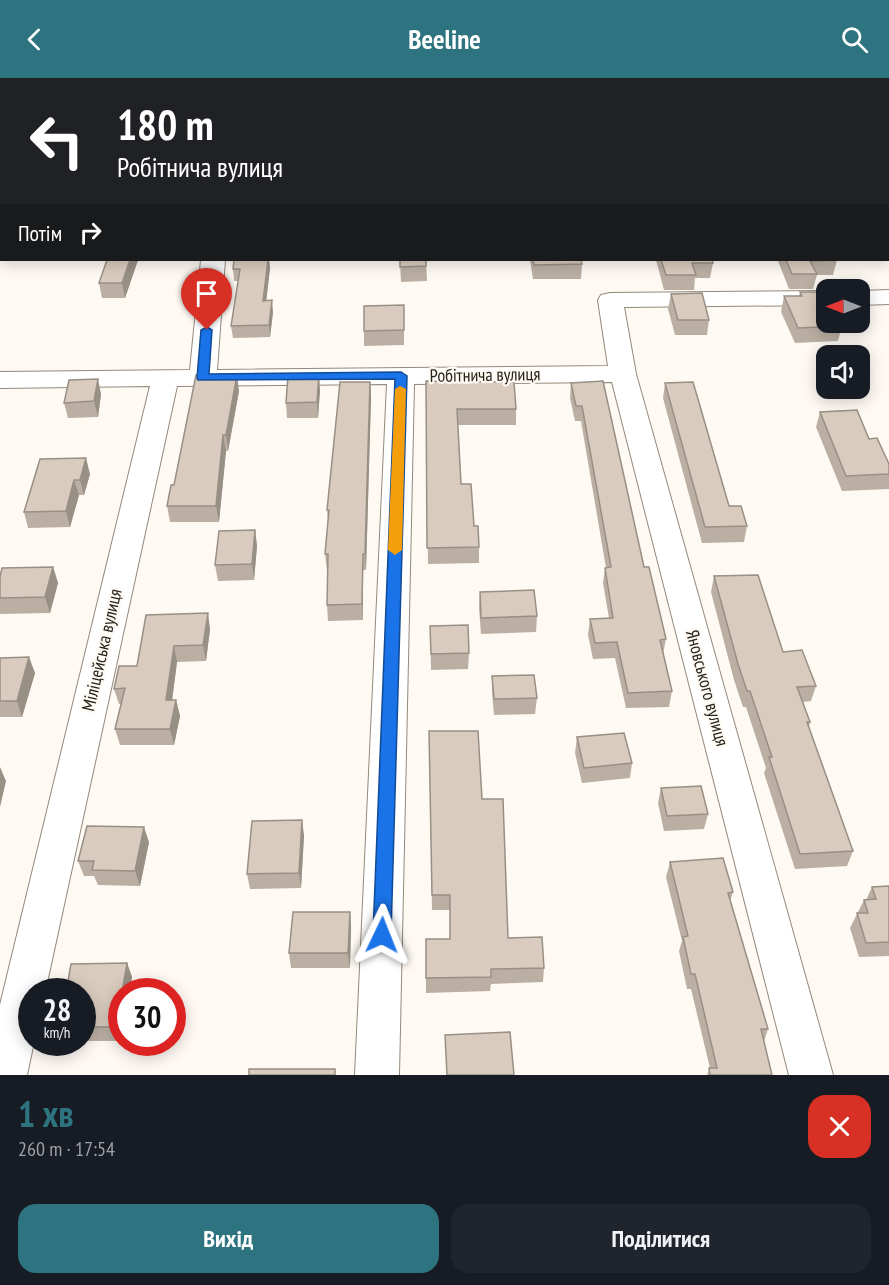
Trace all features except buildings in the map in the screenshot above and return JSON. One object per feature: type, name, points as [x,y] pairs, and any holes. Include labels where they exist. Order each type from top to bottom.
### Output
[{"type":"street","points":[[0,380],[202,378],[213,261]]},
{"type":"street","name":"Яновського вулиця","points":[[811,1075],[623,374],[610,300],[816,298]]},
{"type":"street","points":[[876,298],[889,322]]},
{"type":"street","name":"Робітнича вулиця","points":[[202,378],[623,374]]},
{"type":"street","points":[[377,1075],[401,376]]},
{"type":"street","name":"Міліцейська вулиця","points":[[5,1075],[165,378]]},
{"type":"slow traffic","points":[[395,550],[400,389]]},
{"type":"route","points":[[207,330],[202,378],[401,376],[382,935]]}]
